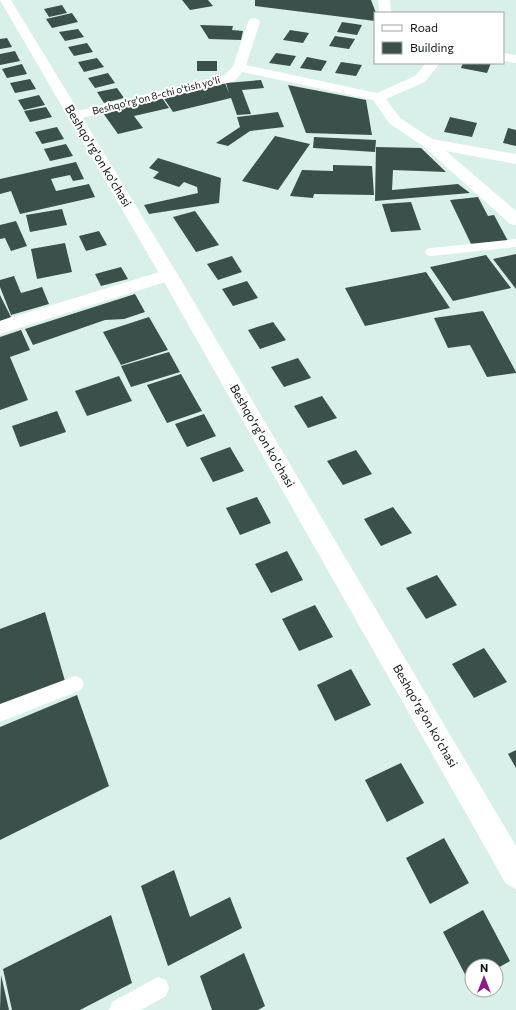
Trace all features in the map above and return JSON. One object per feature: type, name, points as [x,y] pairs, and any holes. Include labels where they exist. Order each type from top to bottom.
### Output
[{"type":"street","name":"Beshqo'rg'on ko'chasi","points":[[5,0],[169,275],[516,874]]},
{"type":"street","points":[[384,0],[385,12]]},
{"type":"street","points":[[254,22],[239,67],[378,97],[420,79],[432,64]]},
{"type":"street","points":[[504,57],[516,59]]},
{"type":"street","name":"Beshqo'rg'on 8-chi o'tish yo'li","points":[[74,116],[230,78],[239,67]]},
{"type":"street","points":[[378,97],[395,121],[428,143],[516,220]]},
{"type":"street","points":[[428,143],[516,159]]},
{"type":"street","points":[[0,328],[169,275]]},
{"type":"lane","points":[[432,252],[516,243]]},
{"type":"lane","points":[[0,713],[75,684]]},
{"type":"lane","points":[[120,1010],[158,988]]},
{"type":"building","points":[[182,0],[208,0],[213,6],[190,10]]},
{"type":"building","points":[[255,0],[371,0],[376,12],[374,12],[374,21],[255,6]]},
{"type":"building","points":[[62,5],[67,13],[49,17],[44,9]]},
{"type":"building","points":[[72,13],[78,22],[52,28],[46,19]]},
{"type":"building","points":[[342,22],[362,25],[357,35],[337,32]]},
{"type":"building","points":[[200,25],[233,26],[232,30],[243,31],[241,40],[209,39]]},
{"type":"building","points":[[78,29],[84,37],[65,41],[59,32]]},
{"type":"building","points":[[290,30],[309,33],[303,43],[283,40]]},
{"type":"building","points":[[335,36],[355,39],[349,49],[329,46]]},
{"type":"building","points":[[7,38],[12,47],[0,49],[0,39]]},
{"type":"building","points":[[87,43],[93,52],[74,56],[68,47]]},
{"type":"building","points":[[15,51],[20,61],[0,65],[0,54]]},
{"type":"building","points":[[276,53],[296,56],[290,66],[269,63]]},
{"type":"building","points":[[307,57],[327,61],[321,71],[300,68]]},
{"type":"building","points":[[97,58],[104,67],[84,72],[78,62]]},
{"type":"building","points":[[197,61],[217,61],[217,71],[197,71]]},
{"type":"building","points":[[341,62],[362,65],[356,76],[335,73]]},
{"type":"building","points":[[22,64],[27,74],[7,78],[2,69]]},
{"type":"building","points":[[463,64],[491,64],[487,73],[461,68]]},
{"type":"building","points":[[108,73],[115,83],[95,88],[88,78]]},
{"type":"building","points":[[30,79],[36,89],[15,93],[10,83]]},
{"type":"building","points":[[261,80],[264,88],[242,90],[251,114],[237,115],[231,98],[173,112],[163,97],[225,83],[229,93],[226,83]]},
{"type":"building","points":[[288,85],[366,100],[372,135],[306,133]]},
{"type":"building","points":[[117,88],[124,98],[104,103],[97,92]]},
{"type":"building","points":[[39,95],[45,105],[24,110],[18,100]]},
{"type":"building","points":[[162,98],[169,108],[134,116],[143,128],[118,134],[103,113]]},
{"type":"building","points":[[46,107],[52,117],[30,122],[24,111]]},
{"type":"building","points":[[278,112],[284,127],[250,131],[228,146],[216,143],[240,127],[237,117]]},
{"type":"building","points":[[450,117],[477,123],[472,137],[444,132]]},
{"type":"building","points":[[57,127],[64,139],[42,144],[35,132]]},
{"type":"building","points":[[508,128],[516,130],[516,146],[503,143]]},
{"type":"building","points":[[275,136],[310,144],[278,190],[242,181]]},
{"type":"building","points":[[314,137],[376,140],[375,152],[313,148]]},
{"type":"building","points":[[66,144],[73,156],[50,161],[44,149]]},
{"type":"building","points":[[376,147],[421,148],[446,172],[393,170],[392,190],[458,184],[470,193],[375,201]]},
{"type":"building","points":[[158,158],[221,178],[219,203],[149,214],[144,205],[198,193],[197,187],[184,182],[179,187],[153,178],[159,172],[149,168]]},
{"type":"building","points":[[76,162],[84,179],[73,181],[70,175],[51,179],[56,191],[89,184],[95,197],[20,214],[11,191],[0,194],[0,179]]},
{"type":"building","points":[[333,165],[372,166],[374,195],[314,194],[313,198],[290,196],[302,170],[333,171]]},
{"type":"building","points":[[478,197],[488,216],[494,215],[509,243],[472,246],[450,200]]},
{"type":"building","points":[[411,202],[421,230],[391,232],[382,204]]},
{"type":"building","points":[[62,209],[67,225],[30,232],[26,215]]},
{"type":"building","points":[[195,211],[219,245],[196,252],[173,217]]},
{"type":"building","points":[[16,221],[27,246],[11,251],[5,238],[0,239],[0,225]]},
{"type":"building","points":[[99,231],[107,245],[86,251],[79,236]]},
{"type":"building","points":[[65,243],[72,272],[37,279],[31,249]]},
{"type":"building","points":[[516,254],[516,289],[493,259]]},
{"type":"building","points":[[486,255],[511,288],[453,301],[430,267]]},
{"type":"building","points":[[232,256],[242,272],[218,280],[207,264]]},
{"type":"building","points":[[121,267],[128,279],[101,286],[95,274]]},
{"type":"building","points":[[426,272],[450,308],[365,326],[345,288]]},
{"type":"building","points":[[14,276],[21,293],[42,287],[49,304],[11,315],[0,287],[0,280]]},
{"type":"building","points":[[247,281],[258,298],[233,306],[222,289]]},
{"type":"building","points":[[135,294],[145,312],[124,319],[105,320],[33,345],[25,329]]},
{"type":"building","points":[[0,295],[11,317],[0,321]]},
{"type":"building","points":[[483,311],[516,373],[487,377],[470,345],[448,348],[434,318]]},
{"type":"building","points":[[149,317],[168,350],[121,365],[103,332]]},
{"type":"building","points":[[273,322],[286,340],[260,349],[248,330]]},
{"type":"building","points":[[21,330],[30,350],[10,357],[28,400],[0,410],[0,337]]},
{"type":"building","points":[[169,352],[180,372],[131,387],[121,366]]},
{"type":"building","points":[[298,358],[311,378],[284,387],[271,367]]},
{"type":"building","points":[[181,374],[202,411],[167,423],[147,385]]},
{"type":"building","points":[[119,376],[132,401],[87,416],[75,391]]},
{"type":"building","points":[[322,396],[337,418],[308,428],[294,406]]},
{"type":"building","points":[[57,411],[66,432],[20,447],[12,426]]},
{"type":"building","points":[[204,414],[216,436],[187,447],[175,424]]},
{"type":"building","points":[[230,447],[244,471],[213,482],[200,458]]},
{"type":"building","points":[[356,450],[372,474],[343,485],[327,461]]},
{"type":"building","points":[[257,497],[271,523],[240,535],[226,508]]},
{"type":"building","points":[[393,507],[412,533],[381,546],[364,519]]},
{"type":"building","points":[[287,551],[303,580],[271,593],[255,564]]},
{"type":"building","points":[[437,575],[457,605],[426,619],[406,588]]},
{"type":"building","points":[[315,605],[333,637],[299,651],[282,619]]},
{"type":"building","points":[[45,612],[65,681],[0,706],[0,629]]},
{"type":"building","points":[[484,648],[507,682],[474,698],[452,664]]},
{"type":"building","points":[[351,669],[371,705],[335,721],[317,685]]},
{"type":"building","points":[[77,695],[109,786],[0,840],[0,727]]},
{"type":"building","points":[[516,750],[516,768],[508,754]]},
{"type":"building","points":[[401,763],[424,803],[387,822],[365,780]]},
{"type":"building","points":[[444,838],[469,883],[430,904],[406,858]]},
{"type":"building","points":[[174,870],[190,917],[230,897],[242,928],[168,966],[141,886]]},
{"type":"building","points":[[483,910],[510,961],[504,964],[504,958],[464,958],[464,972],[443,932]]},
{"type":"building","points":[[111,915],[132,983],[80,1010],[12,1010],[3,969]]},
{"type":"building","points":[[244,953],[265,1006],[258,1010],[212,1010],[200,976]]},
{"type":"building","points":[[1,975],[9,1010],[0,1010]]}]
